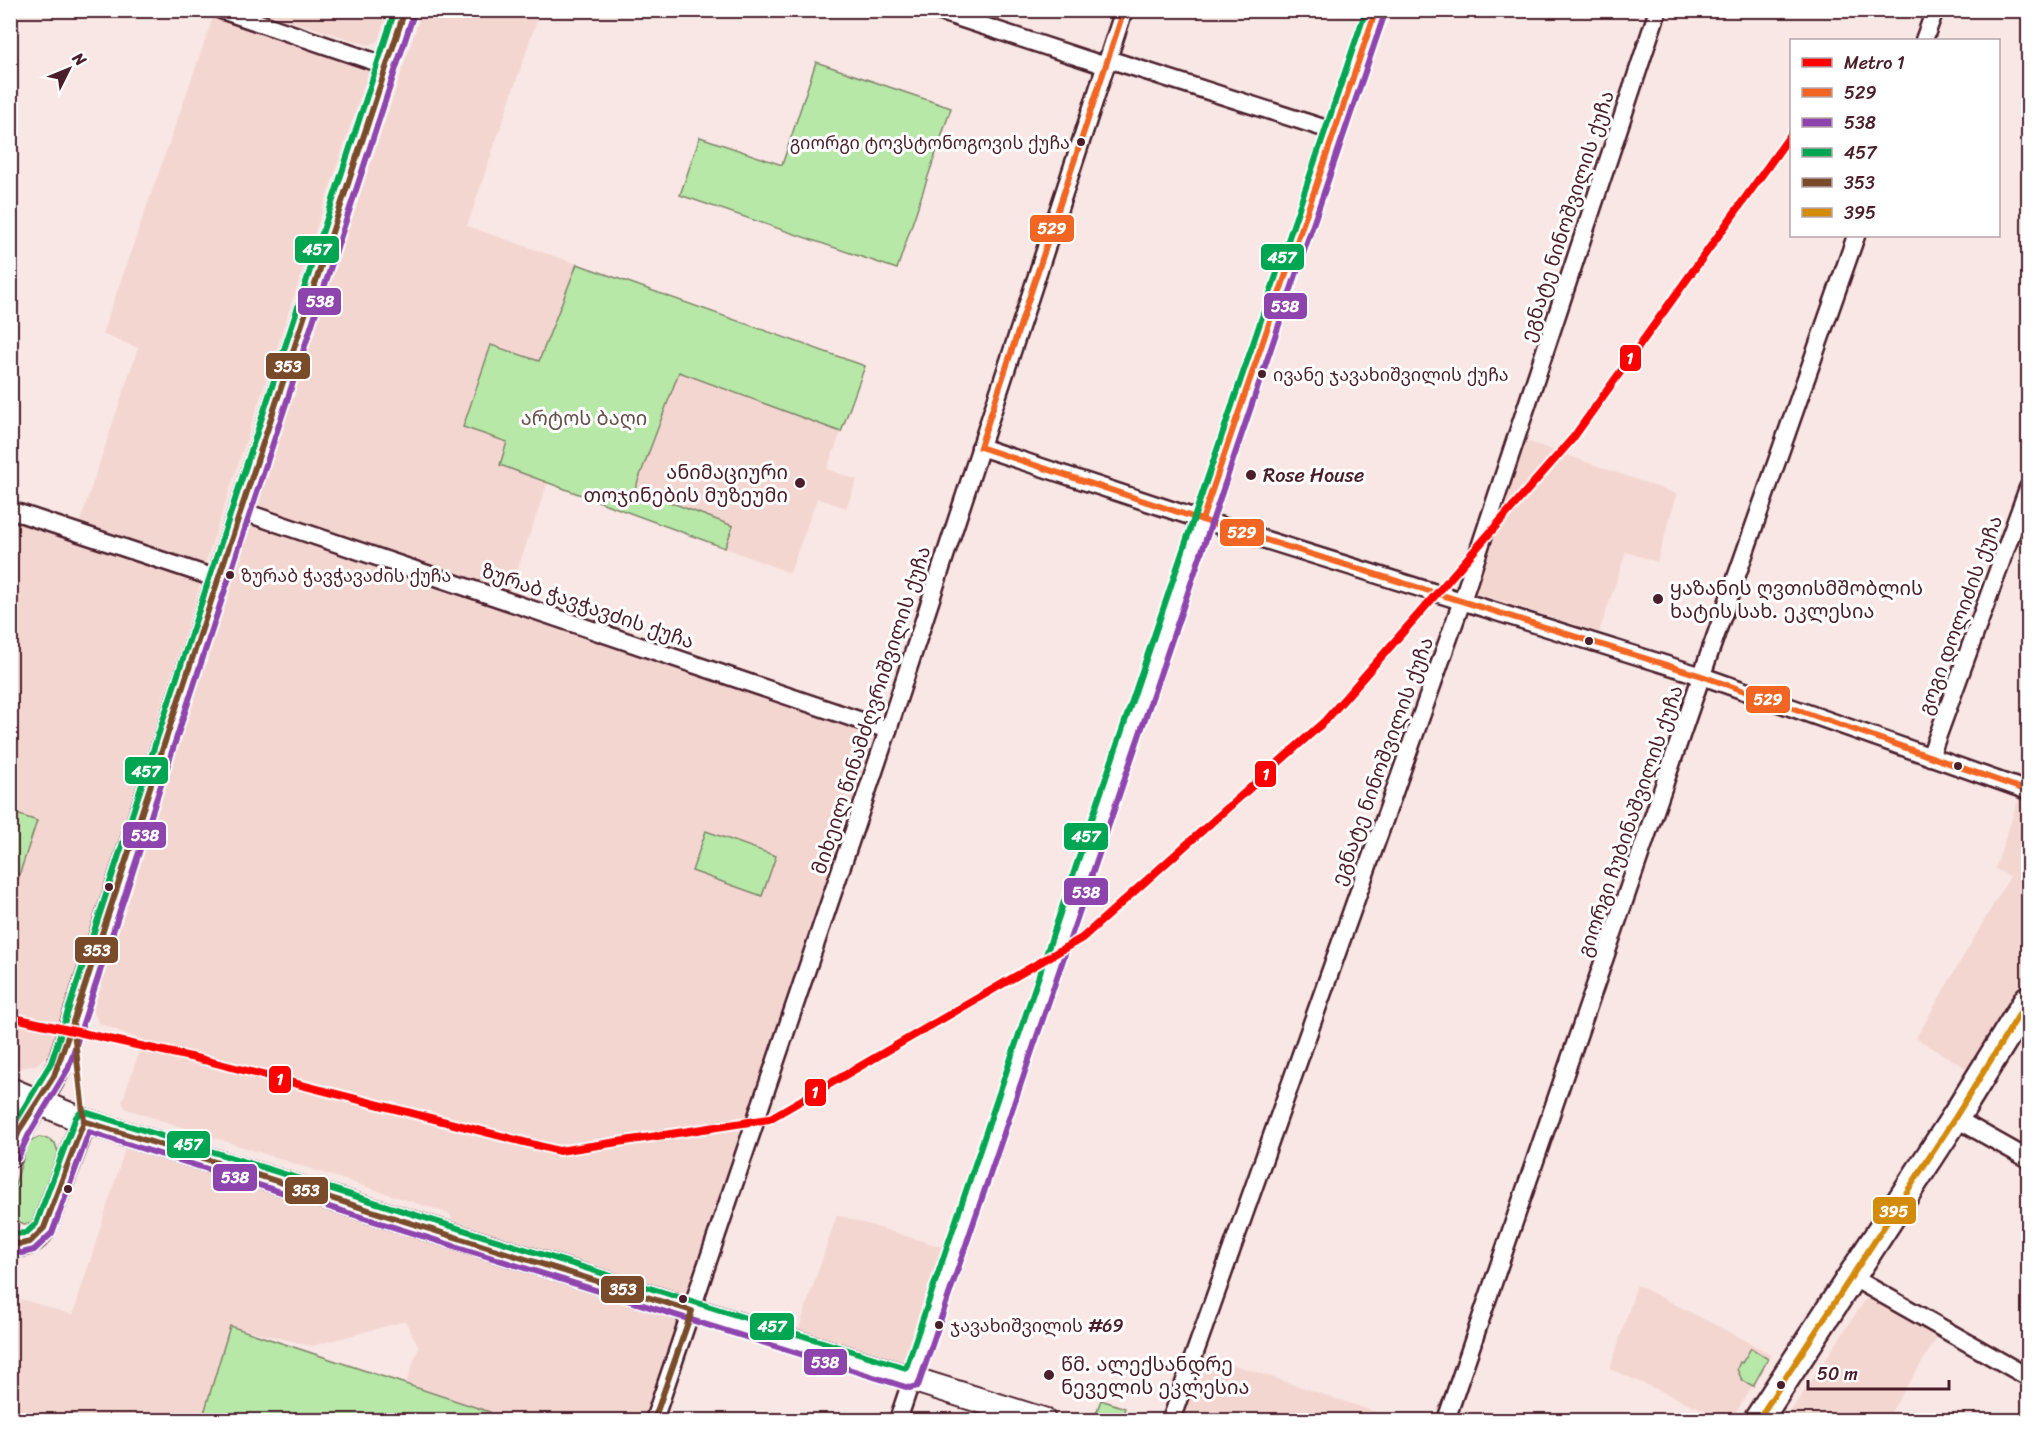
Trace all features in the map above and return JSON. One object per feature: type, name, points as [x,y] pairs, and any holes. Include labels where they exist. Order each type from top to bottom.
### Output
[{"type":"main road","points":[[10,1155],[20,1130],[59,1066],[405,10]]},
{"type":"main road","points":[[1758,1420],[1955,1118],[2028,1000]]},
{"type":"main road","points":[[10,1090],[84,1121],[1043,1420]]},
{"type":"main road","points":[[10,1261],[20,1243],[38,1236],[44,1228],[84,1121]]},
{"type":"street","points":[[221,10],[387,66]]},
{"type":"street","points":[[935,10],[1334,131]]},
{"type":"street","name":"მიხეილ წინამძღვრიშვილის ქუჩა","points":[[654,1420],[888,730],[1124,10]]},
{"type":"street","points":[[898,1420],[1376,10]]},
{"type":"street","name":"ეგნატე ნინოშვილის ქუჩა","points":[[1172,1420],[1462,601],[1658,10]]},
{"type":"street","points":[[1924,39],[1935,10]]},
{"type":"street","name":"გიორგი ჩუბინაშვილის ქუჩა","points":[[1446,1420],[1856,237]]},
{"type":"street","points":[[980,447],[1202,520],[1702,676],[2028,791]]},
{"type":"street","name":"გოგი დოლიძის ქუჩა","points":[[1930,757],[2028,488]]},
{"type":"street","points":[[10,510],[218,579]]},
{"type":"street","name":"ზურაბ ჭავჭავძის ქუჩა","points":[[241,511],[888,730]]},
{"type":"street","points":[[1955,1118],[2028,1159]]},
{"type":"street","points":[[1852,1276],[2028,1377]]},
{"type":"shaded area","points":[[257,11],[388,11],[378,41],[369,45]]},
{"type":"shaded area","points":[[422,11],[540,11],[467,226],[577,264],[539,361],[463,427],[507,443],[500,465],[548,482],[509,594],[264,512],[256,504]]},
{"type":"shaded area","points":[[214,15],[366,65],[369,70],[204,567],[78,527],[138,348],[102,334]]},
{"type":"shaded area","points":[[679,371],[841,432],[827,469],[857,480],[846,508],[817,498],[790,573],[725,548],[733,526],[635,490]]},
{"type":"shaded area","points":[[1521,439],[1677,494],[1657,562],[1626,552],[1599,632],[1474,593],[1473,582]]},
{"type":"shaded area","points":[[11,513],[202,579],[49,1053],[36,1065],[21,1068],[10,1064],[11,900],[37,821],[11,812]]},
{"type":"shaded area","points":[[257,525],[869,732],[872,744],[685,1296],[680,1299],[458,1233],[450,1214],[126,1109],[122,1102],[143,1041],[99,1023],[93,1011],[249,528]]},
{"type":"shaded area","points":[[2021,792],[2028,795],[2028,976],[1971,1071],[1916,1038],[2010,876],[1995,869]]},
{"type":"shaded area","points":[[125,1149],[674,1315],[678,1320],[644,1420],[487,1420],[490,1412],[406,1383],[419,1347],[405,1321],[312,1346],[230,1326],[202,1420],[126,1420],[119,1418],[118,1420],[11,1420],[11,1332],[21,1299],[73,1315]]},
{"type":"shaded area","points":[[837,1215],[942,1247],[901,1366],[796,1337]]},
{"type":"shaded area","points":[[1637,1285],[1772,1355],[1731,1420],[1610,1369]]},
{"type":"shaded area","points":[[1877,1296],[1939,1335],[1886,1420],[1785,1420],[1865,1300]]},
{"type":"shaded area","points":[[1196,1352],[1400,1420],[1171,1420]]},
{"type":"green space","points":[[816,62],[951,108],[897,269],[680,195],[700,137],[782,165]]},
{"type":"green space","name":"არტოს ბაღი","points":[[577,264],[865,366],[841,432],[679,372],[635,489],[733,526],[725,548],[500,465],[507,442],[463,427],[491,345],[539,361]]},
{"type":"green space","points":[[10,812],[37,821],[11,900]]},
{"type":"green space","points":[[706,831],[776,856],[762,896],[692,871]]},
{"type":"green space","points":[[39,1137],[47,1138],[55,1143],[59,1155],[38,1218],[32,1223],[24,1224],[12,1218],[11,1197],[27,1146],[30,1141]]},
{"type":"green space","points":[[230,1326],[490,1412],[487,1420],[202,1420]]},
{"type":"green space","points":[[1751,1348],[1768,1359],[1753,1386],[1742,1380],[1737,1369]]},
{"type":"green space","points":[[1101,1400],[1125,1408],[1121,1420],[1094,1419]]},
{"type":"metro line","name":"1","points":[[10,1017],[204,1060],[559,1151],[769,1119],[1082,938],[1325,721],[1573,438],[1790,136]]},
{"type":"transit line","name":"457","points":[[10,1131],[51,1063],[395,10]]},
{"type":"transit line","name":"353","points":[[10,1243],[30,1242],[44,1228],[84,1121],[73,1022],[405,10]]},
{"type":"transit line","name":"529","points":[[980,447],[1124,10]]},
{"type":"transit line","name":"457","points":[[12,1234],[26,1233],[36,1224],[76,1117],[85,1112],[906,1368],[1366,10]]},
{"type":"transit line","name":"529","points":[[1202,520],[1376,10]]},
{"type":"transit line","name":"538","points":[[18,1158],[28,1136],[68,1069],[414,13]]},
{"type":"transit line","name":"538","points":[[10,1252],[22,1253],[34,1250],[52,1233],[89,1132],[909,1388],[918,1386],[1385,13]]},
{"type":"transit line","name":"529","points":[[980,447],[1202,520],[1702,676],[2028,791]]},
{"type":"transit line","name":"395","points":[[1758,1420],[1955,1118],[2028,1000]]},
{"type":"transit line","name":"353","points":[[10,1154],[20,1129],[54,1076],[72,1025]]},
{"type":"transit line","name":"353","points":[[84,1121],[692,1311],[654,1420]]},
{"type":"place","name":"გიორგი ტოვსტონოგოვის ქუჩა","points":[[1081,142]]},
{"type":"place","name":"ივანე ჯავახიშვილის ქუჩა","points":[[1262,374]]},
{"type":"place","name":"Rose House","points":[[1251,475]]},
{"type":"place","name":"ანიმაციური თოჯინების მუზეუმი","points":[[800,483]]},
{"type":"place","name":"ზურაბ ჭავჭავაძის ქუჩა","points":[[230,575]]},
{"type":"place","name":"ყაზანის ღვთისმშობლის ხატის სახ. ეკლესია","points":[[1658,599]]},
{"type":"place","name":"ჯავახიშვილის #69","points":[[939,1325]]},
{"type":"place","name":"წმ. ალექსანდრე ნეველის ეკლესია","points":[[1049,1375]]}]
